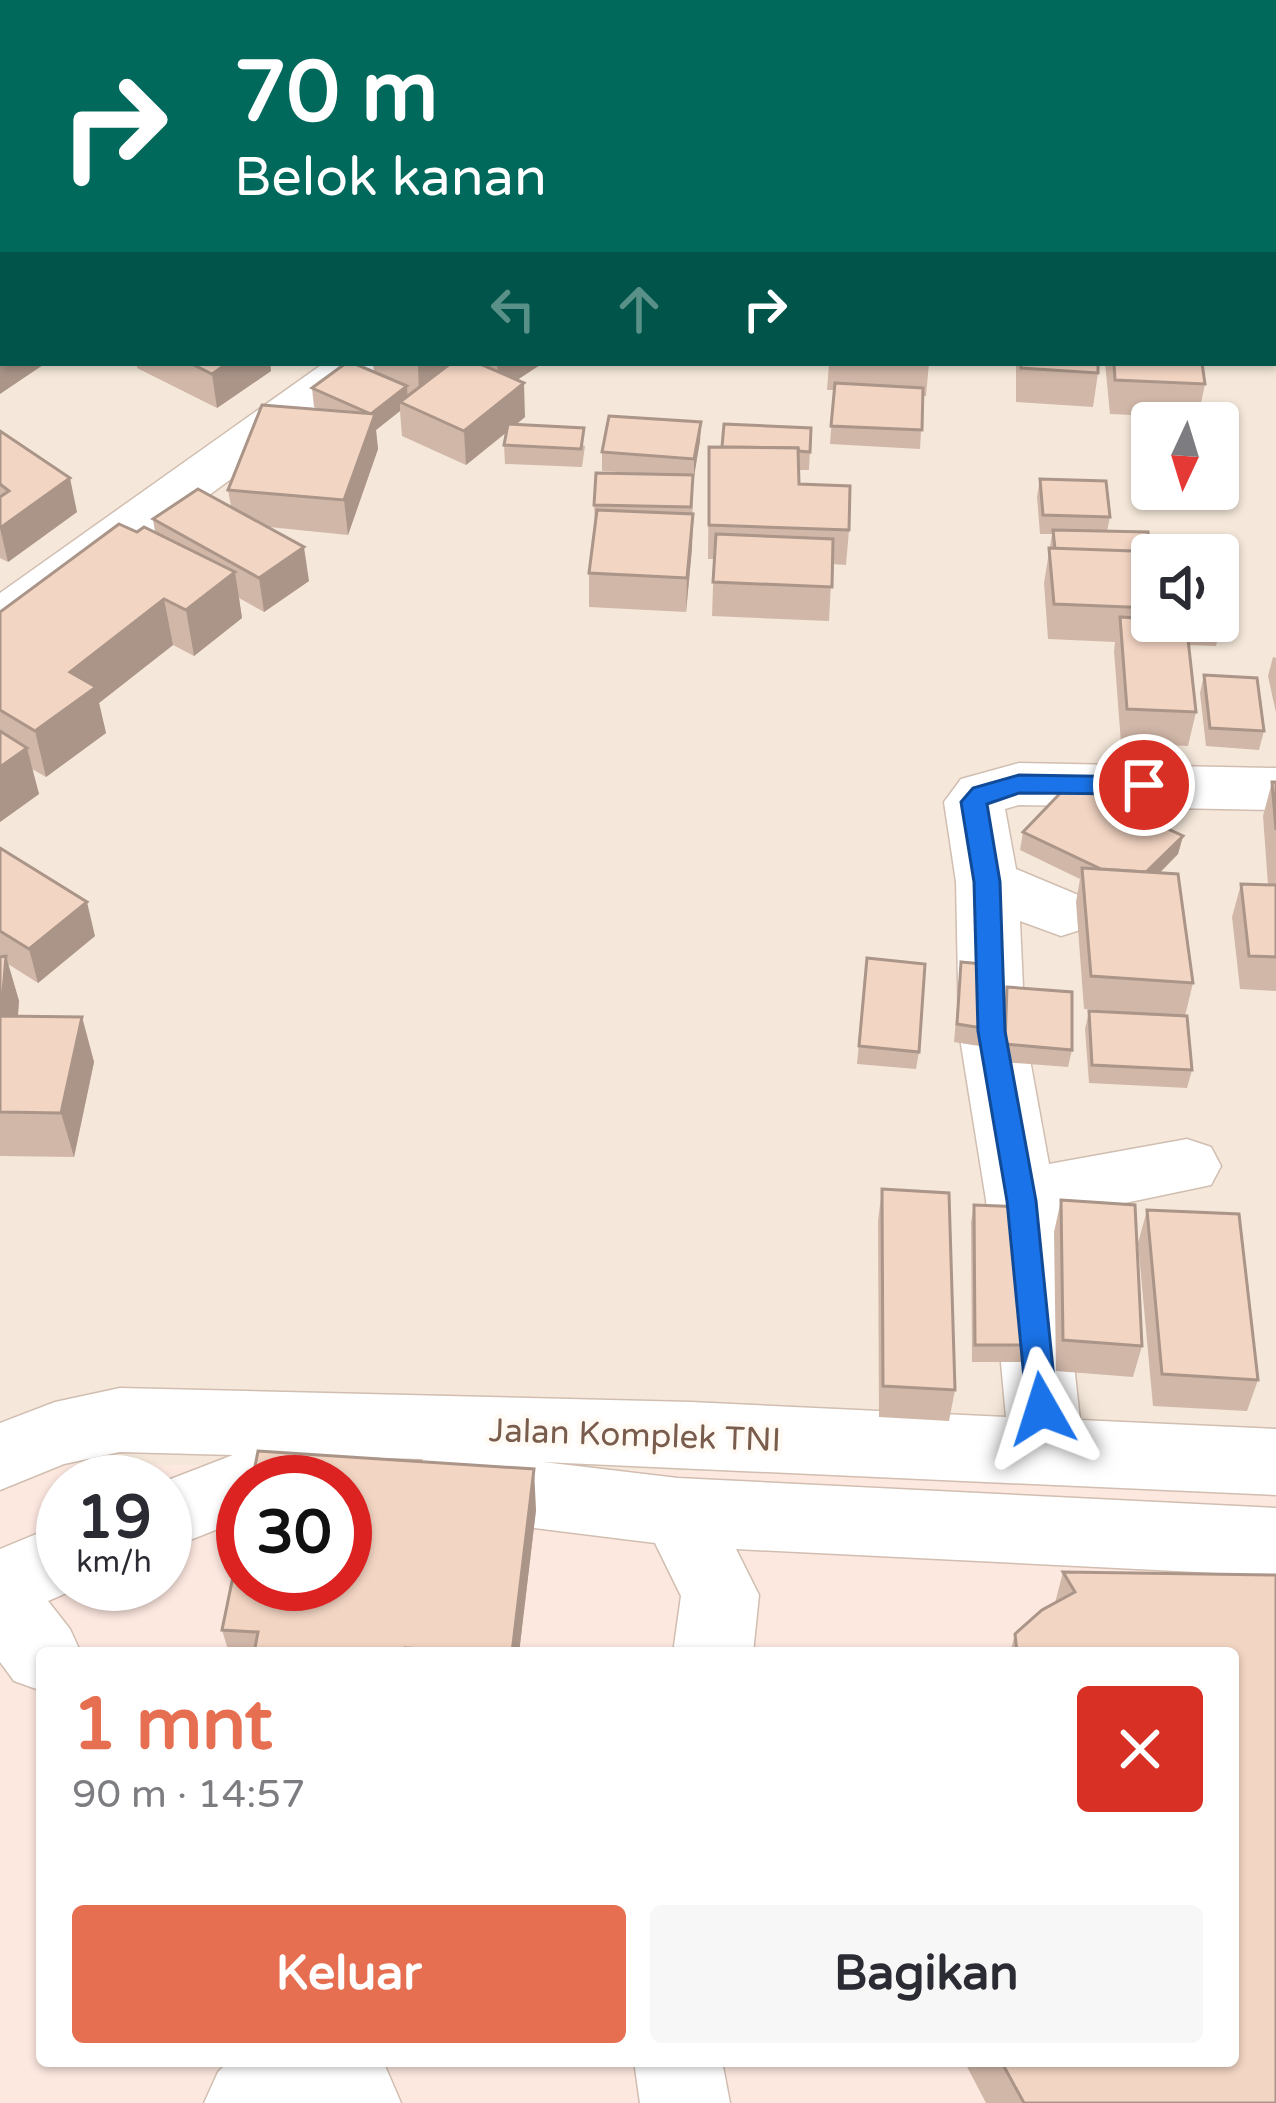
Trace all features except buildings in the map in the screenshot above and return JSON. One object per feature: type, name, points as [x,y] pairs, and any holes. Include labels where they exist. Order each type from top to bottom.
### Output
[{"type":"street","points":[[0,620],[353,366]]},
{"type":"street","points":[[1046,1451],[1021,1201],[992,1031],[987,882],[974,802],[982,794],[1019,784],[1276,789]]},
{"type":"street","points":[[987,882],[1061,913]]},
{"type":"street","points":[[1021,1201],[1072,1185],[1187,1166]]},
{"type":"street","name":"Jalan Komplek TNI","points":[[0,1457],[55,1434],[120,1420],[691,1435],[1276,1462]]},
{"type":"street","points":[[372,1475],[678,1512],[1276,1542]]},
{"type":"street","points":[[678,1512],[720,1595],[714,1647]]},
{"type":"street","points":[[0,1585],[36,1570]]},
{"type":"street","points":[[0,1600],[36,1647]]},
{"type":"street","points":[[249,2103],[288,2067]]},
{"type":"street","points":[[340,2067],[356,2103]]},
{"type":"street","points":[[679,2067],[686,2103]]},
{"type":"shaded area","points":[[0,366],[1276,366],[1276,1478],[372,1467],[372,1455],[216,1455],[216,1466],[192,1465],[192,1455],[36,1455],[36,1463],[0,1463]]},
{"type":"shaded area","points":[[0,1463],[36,1463],[36,1611],[192,1611],[192,1465],[216,1466],[216,1611],[372,1611],[372,1467],[1276,1478],[1276,2103],[0,2103]]},
{"type":"route","points":[[1042,1409],[1021,1201],[992,1031],[987,882],[974,802],[982,794],[1019,784],[1144,785]]}]
